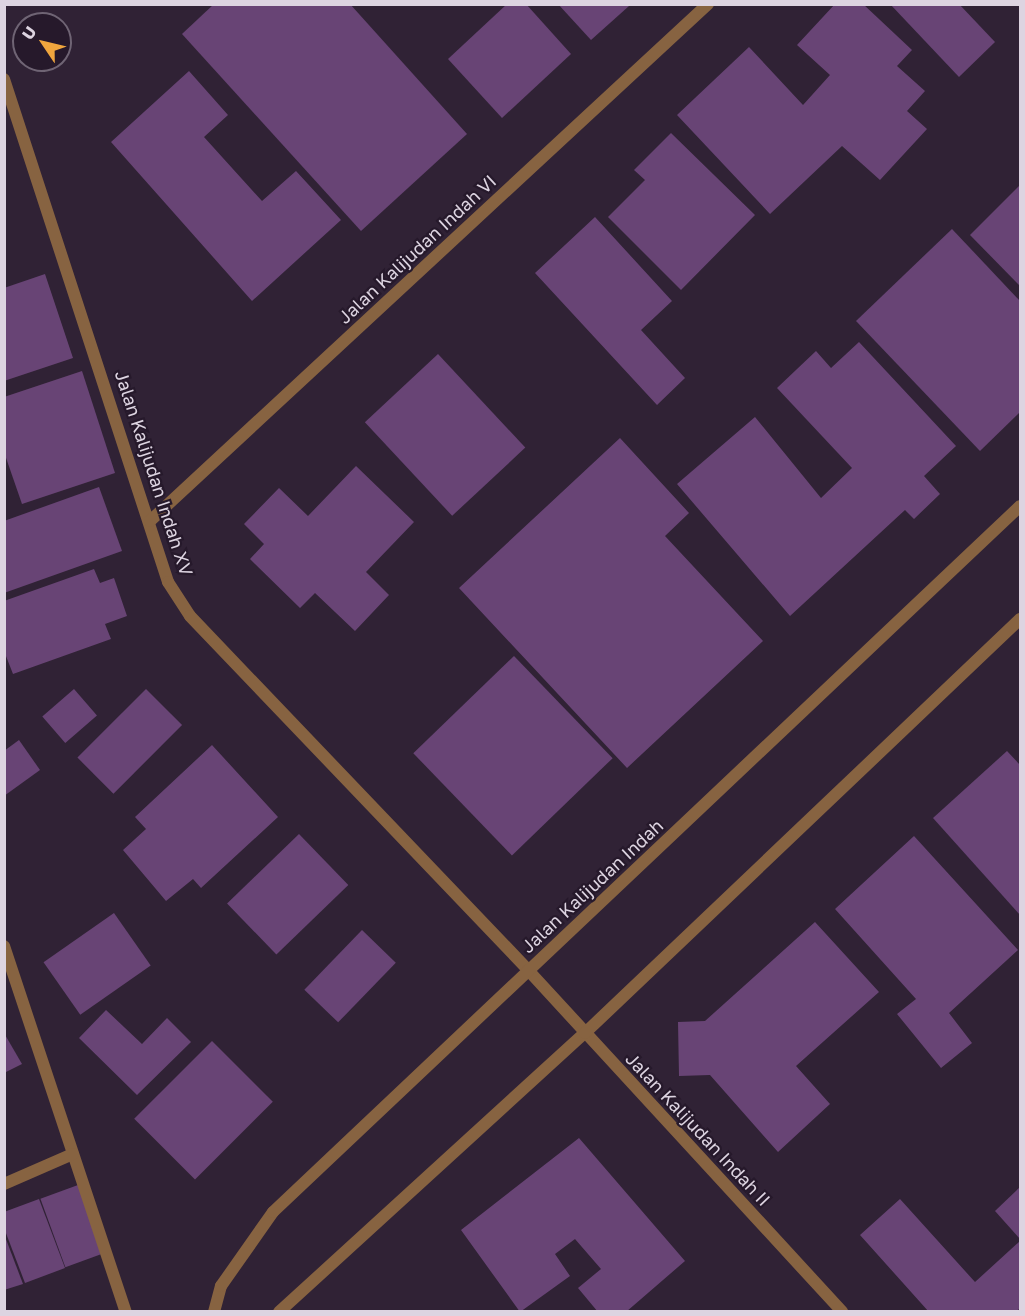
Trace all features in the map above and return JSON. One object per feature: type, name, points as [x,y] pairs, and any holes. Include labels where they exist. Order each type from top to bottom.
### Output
[{"type":"street","name":"Jalan Kalijudan Indah VI","points":[[150,521],[708,4]]},
{"type":"street","name":"Jalan Kalijudan Indah XV","points":[[4,79],[168,582],[190,616],[528,970]]},
{"type":"street","name":"Jalan Kalijudan Indah","points":[[214,1311],[221,1286],[273,1212],[1020,506]]},
{"type":"street","points":[[279,1311],[585,1033],[1020,619]]},
{"type":"street","points":[[4,946],[126,1311]]},
{"type":"street","name":"Jalan Kalijudan Indah II","points":[[528,970],[842,1311]]},
{"type":"street","points":[[4,1184],[73,1154]]},
{"type":"building","points":[[214,4],[350,4],[467,134],[361,231],[182,34]]},
{"type":"building","points":[[507,4],[526,4],[571,54],[502,118],[448,59]]},
{"type":"building","points":[[558,4],[627,4],[629,6],[591,40]]},
{"type":"building","points":[[835,4],[863,4],[912,50],[897,66],[925,91],[907,111],[927,129],[880,180],[842,146],[770,214],[677,115],[749,47],[803,105],[830,75],[797,45]]},
{"type":"building","points":[[890,4],[959,4],[995,42],[959,77]]},
{"type":"building","points":[[189,71],[228,115],[204,137],[262,201],[296,171],[341,220],[252,301],[111,142]]},
{"type":"building","points":[[671,133],[755,215],[681,290],[608,217],[645,180],[634,170]]},
{"type":"building","points":[[1020,185],[1020,286],[970,235]]},
{"type":"building","points":[[595,217],[672,301],[641,330],[685,378],[657,405],[535,273]]},
{"type":"building","points":[[952,229],[1020,301],[1020,412],[980,451],[856,321]]},
{"type":"building","points":[[45,274],[73,358],[4,381],[4,288]]},
{"type":"building","points":[[859,342],[956,446],[924,476],[940,494],[914,519],[905,510],[790,616],[677,484],[755,417],[821,498],[852,468],[777,388],[816,351],[831,368]]},
{"type":"building","points":[[438,354],[525,448],[452,516],[365,422]]},
{"type":"building","points":[[82,371],[115,473],[22,504],[4,452],[4,397]]},
{"type":"building","points":[[620,438],[689,513],[665,536],[763,641],[627,768],[459,588]]},
{"type":"building","points":[[356,466],[414,522],[366,572],[389,595],[355,631],[315,593],[300,608],[250,559],[264,544],[244,524],[279,488],[308,516]]},
{"type":"building","points":[[99,487],[122,551],[4,593],[4,521]]},
{"type":"building","points":[[94,569],[100,583],[114,578],[127,616],[105,624],[111,639],[13,674],[4,651],[4,601]]},
{"type":"building","points":[[514,656],[613,758],[512,855],[413,753]]},
{"type":"building","points":[[74,689],[97,715],[65,743],[42,717]]},
{"type":"building","points":[[146,689],[182,725],[113,794],[77,758]]},
{"type":"building","points":[[19,740],[40,770],[4,796],[4,751]]},
{"type":"building","points":[[212,745],[278,817],[201,888],[193,879],[166,901],[123,850],[146,829],[135,817]]},
{"type":"building","points":[[1007,751],[1020,765],[1020,915],[933,818]]},
{"type":"building","points":[[299,834],[348,885],[276,955],[227,903]]},
{"type":"building","points":[[914,836],[1018,950],[949,1013],[972,1043],[941,1068],[897,1014],[916,999],[835,909]]},
{"type":"building","points":[[114,913],[151,965],[80,1015],[44,962]]},
{"type":"building","points":[[815,922],[879,992],[796,1066],[830,1104],[778,1152],[710,1075],[679,1076],[678,1022],[705,1021]]},
{"type":"building","points":[[362,930],[396,963],[338,1022],[304,990]]},
{"type":"building","points":[[106,1010],[142,1044],[167,1018],[191,1042],[137,1095],[79,1038]]},
{"type":"building","points":[[4,1033],[22,1064],[4,1073]]},
{"type":"building","points":[[212,1041],[273,1102],[195,1180],[134,1119]]},
{"type":"building","points":[[579,1138],[685,1261],[626,1312],[598,1312],[578,1288],[601,1269],[575,1239],[555,1254],[570,1276],[520,1312],[461,1230]]},
{"type":"building","points":[[78,1185],[103,1254],[65,1267],[40,1199]]},
{"type":"building","points":[[1020,1187],[1020,1239],[995,1211]]},
{"type":"building","points":[[39,1199],[65,1268],[25,1283],[4,1228],[4,1212]]},
{"type":"building","points":[[900,1199],[975,1282],[1020,1241],[1020,1308],[1016,1312],[929,1312],[860,1235]]},
{"type":"building","points":[[4,1234],[23,1284],[4,1290]]}]
